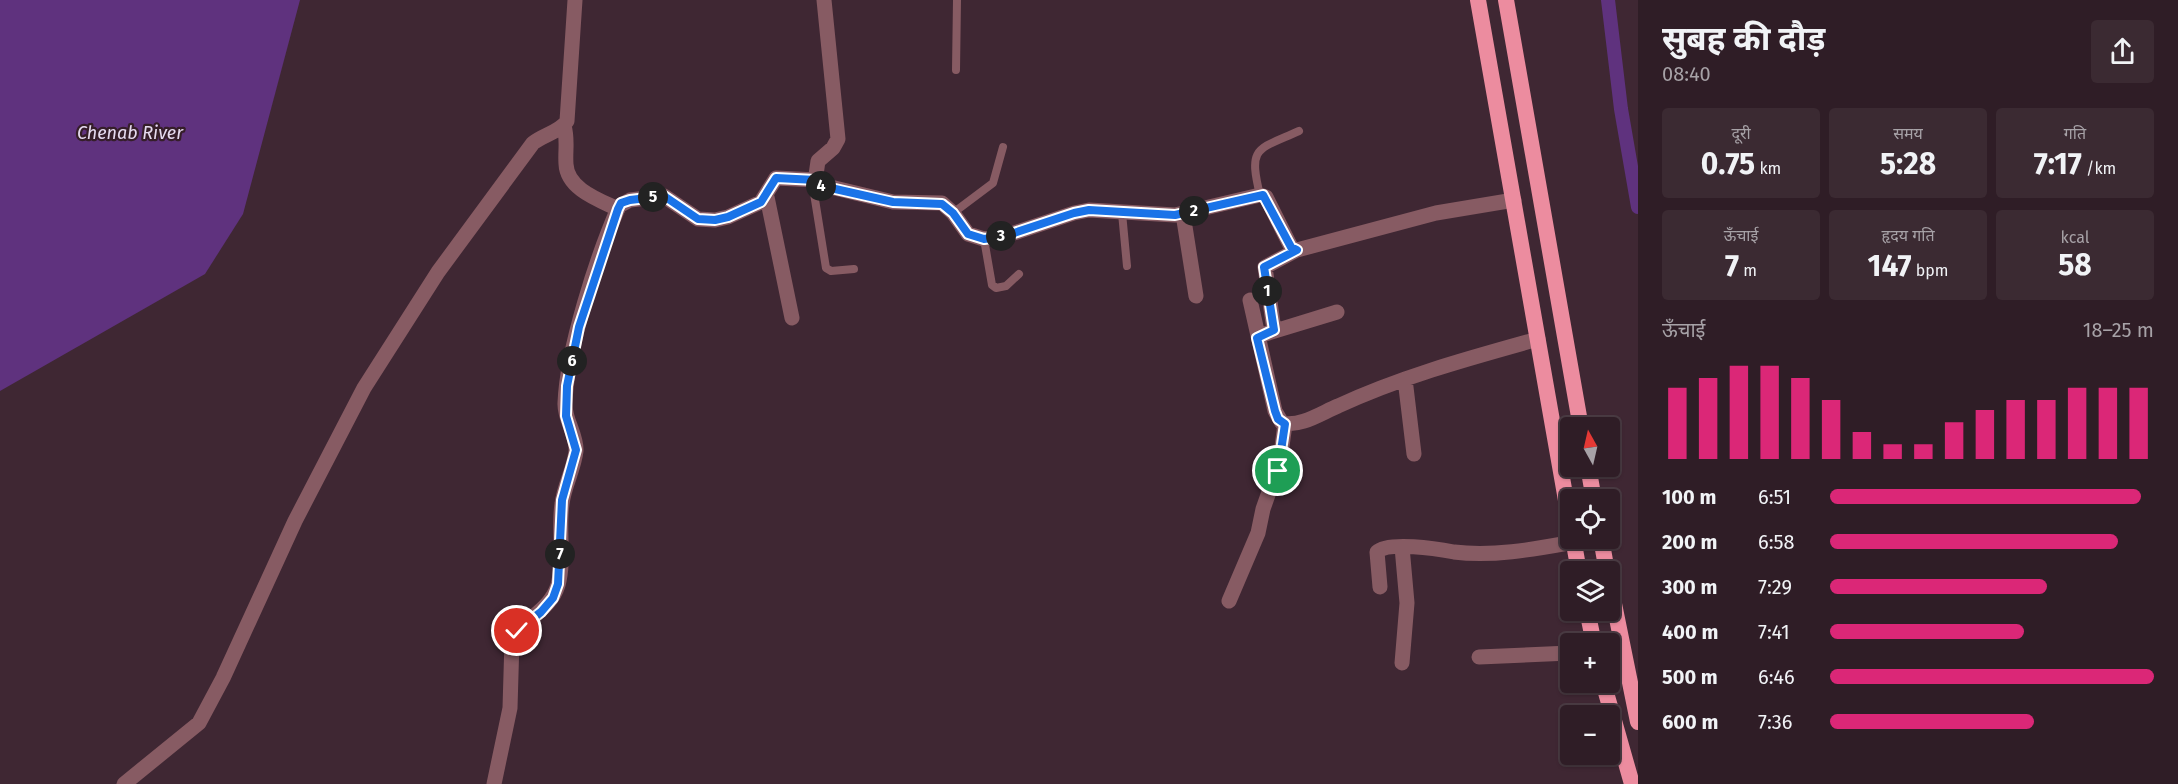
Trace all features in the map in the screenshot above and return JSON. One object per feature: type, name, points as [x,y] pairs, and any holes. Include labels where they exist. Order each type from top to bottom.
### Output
[{"type":"highway","points":[[1478,0],[1564,489]]},
{"type":"highway","points":[[1506,0],[1579,417]]},
{"type":"highway","points":[[1618,621],[1638,722]]},
{"type":"highway","points":[[1606,693],[1632,784]]},
{"type":"street","points":[[124,784],[199,723],[223,678],[295,521],[364,388],[438,272],[532,143],[548,132],[564,126],[567,121],[575,0]]},
{"type":"street","points":[[814,180],[818,161],[833,148],[838,139],[824,0]]},
{"type":"street","points":[[564,126],[567,138],[566,166],[569,177],[582,191],[618,209]]},
{"type":"street","points":[[792,318],[767,197],[771,183],[776,178],[814,180],[822,186],[893,202],[942,204],[953,213],[968,234],[984,239],[1005,236],[1089,210],[1183,214],[1260,195],[1266,197],[1291,247],[1297,250]]},
{"type":"street","points":[[494,784],[510,708],[512,640],[517,631],[541,612],[553,598],[558,584],[562,500],[576,450],[566,416],[567,386],[579,327],[618,209],[621,203],[630,200],[664,196],[698,219],[715,220],[745,210],[767,197]]},
{"type":"street","points":[[1274,330],[1264,267],[1297,250],[1436,213],[1514,200]]},
{"type":"street","points":[[1183,214],[1196,296]]},
{"type":"street","points":[[1250,300],[1275,411],[1278,419],[1285,424],[1307,420],[1372,390],[1475,355],[1538,339]]},
{"type":"street","points":[[1257,338],[1274,330],[1337,312]]},
{"type":"street","points":[[1405,379],[1414,454]]},
{"type":"street","points":[[1229,601],[1258,533],[1263,508],[1280,461],[1285,424]]},
{"type":"street","points":[[1380,587],[1377,552],[1386,547],[1430,548],[1465,553],[1526,551],[1560,543]]},
{"type":"street","points":[[1402,548],[1407,603],[1402,663]]},
{"type":"street","points":[[1479,657],[1560,653]]},
{"type":"lane","points":[[956,70],[957,0]]},
{"type":"lane","points":[[1260,195],[1254,165],[1256,154],[1261,148],[1299,131]]},
{"type":"lane","points":[[953,213],[993,183],[1003,147]]},
{"type":"lane","points":[[814,180],[826,268],[831,271],[854,269]]},
{"type":"lane","points":[[1122,213],[1127,266]]},
{"type":"lane","points":[[984,239],[992,285],[996,288],[1006,286],[1019,274]]},
{"type":"water","name":"Chenab River","points":[[0,0],[300,0],[243,214],[205,274],[0,391]]},
{"type":"waterway","points":[[1608,0],[1621,109],[1638,207]]},
{"type":"route","points":[[517,631],[541,612],[553,598],[558,584],[562,500],[576,450],[576,443],[566,416],[567,386],[579,327],[614,217],[621,203],[630,200],[664,196],[698,219],[715,220],[728,217],[761,202],[767,197],[771,183],[776,178],[816,180],[822,186],[834,187],[861,196],[893,202],[942,204],[951,210],[968,234],[984,239],[1005,236],[1089,210],[1141,215],[1175,215],[1250,196],[1263,195],[1291,247],[1297,250],[1264,267],[1274,330],[1257,338],[1275,411],[1278,419],[1285,424],[1278,471]]}]
